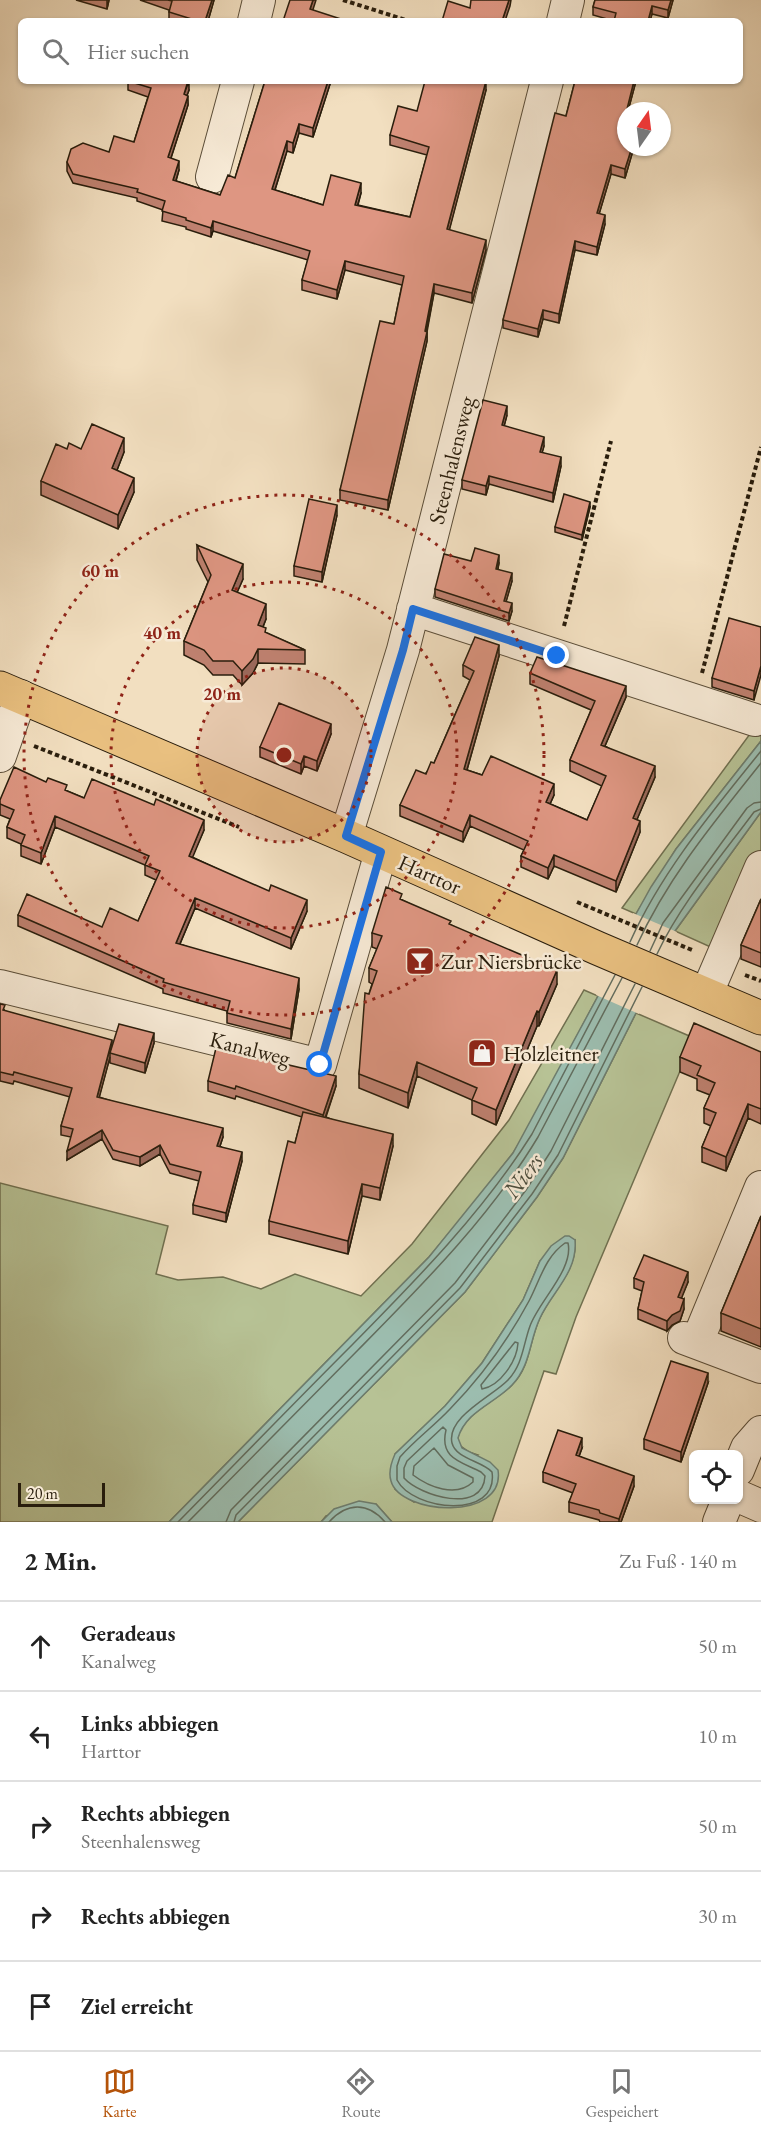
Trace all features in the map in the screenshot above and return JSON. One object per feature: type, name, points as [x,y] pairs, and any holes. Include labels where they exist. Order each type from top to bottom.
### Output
[{"type":"main road","name":"Harttor","points":[[10,692],[761,1018]]},
{"type":"street","points":[[255,18],[259,0]]},
{"type":"street","points":[[564,18],[568,0]]},
{"type":"street","points":[[212,177],[237,84]]},
{"type":"street","name":"Steenhalensweg","points":[[346,836],[403,650],[546,84]]},
{"type":"street","points":[[413,609],[755,720]]},
{"type":"street","points":[[4,745],[10,692]]},
{"type":"street","name":"Kanalweg","points":[[0,986],[320,1065],[381,852]]},
{"type":"street","points":[[706,995],[761,867]]},
{"type":"street","points":[[761,1187],[690,1340],[761,1368]]},
{"type":"street","points":[[743,1458],[747,1448],[761,1432]]},
{"type":"street","points":[[743,1498],[761,1506]]},
{"type":"street","points":[[719,1522],[726,1504]]},
{"type":"path","points":[[344,0],[400,18]]},
{"type":"path","points":[[557,656],[611,441]]},
{"type":"path","points":[[695,700],[761,447]]},
{"type":"path","points":[[4,745],[240,827]]},
{"type":"path","points":[[610,915],[688,949]]},
{"type":"green space","points":[[761,719],[761,741],[676,849],[636,914],[622,908]]},
{"type":"green space","points":[[761,812],[761,850],[715,949],[675,931]]},
{"type":"green space","points":[[584,990],[598,996],[527,1131],[471,1207],[429,1257],[169,1522],[0,1522],[0,1183],[168,1226],[156,1274],[178,1280],[223,1277],[261,1289],[295,1274],[361,1296],[412,1244],[509,1120]]},
{"type":"green space","points":[[636,1013],[694,1038],[576,1317],[556,1374],[544,1371],[492,1522],[392,1522],[376,1504],[326,1516],[321,1522],[238,1522],[465,1292],[537,1197],[563,1158]],"holes":[[[575,1240],[575,1251],[563,1281],[540,1318],[526,1362],[518,1378],[505,1391],[469,1418],[463,1426],[458,1444],[478,1455],[414,1502],[395,1489],[395,1454],[445,1406],[482,1363],[523,1300],[540,1261]]]},
{"type":"water","name":"Niers","points":[[761,741],[761,812],[675,931],[563,1158],[537,1197],[465,1292],[238,1522],[169,1522],[429,1257],[513,1153],[598,996],[651,887],[676,849]]},
{"type":"water","points":[[565,1236],[575,1240],[572,1262],[540,1318],[523,1369],[505,1392],[467,1421],[458,1438],[462,1448],[490,1462],[498,1470],[496,1487],[486,1498],[470,1505],[451,1508],[413,1501],[399,1492],[391,1481],[391,1464],[395,1454],[445,1406],[482,1363],[523,1300],[540,1261],[551,1246]]},
{"type":"water","points":[[359,1501],[376,1504],[392,1522],[321,1522],[334,1509]]},
{"type":"pier","points":[[633,913],[677,932],[639,1014],[596,995]]},
{"type":"building","points":[[168,0],[212,0],[206,18],[188,18],[169,12],[172,1]]},
{"type":"building","points":[[290,0],[313,0],[310,9],[338,18],[284,18]]},
{"type":"building","points":[[471,0],[509,0],[503,18],[443,18],[448,1],[470,8]]},
{"type":"building","points":[[595,0],[671,0],[668,10],[652,6],[649,18],[615,18],[616,13],[593,7]]},
{"type":"building","points":[[138,84],[187,84],[184,94],[188,96],[168,157],[179,161],[173,180],[220,195],[228,175],[235,178],[264,84],[327,84],[313,128],[299,124],[293,143],[287,141],[272,189],[323,205],[331,175],[361,183],[355,205],[410,217],[429,147],[390,135],[398,106],[417,111],[424,84],[485,84],[447,229],[486,240],[472,293],[434,284],[425,331],[427,332],[388,500],[340,490],[380,321],[394,324],[404,276],[345,261],[337,290],[302,280],[310,251],[213,221],[211,228],[186,220],[186,218],[162,211],[165,201],[137,192],[138,189],[73,174],[67,162],[71,149],[83,143],[109,152],[114,136],[134,142],[151,88]]},
{"type":"building","points":[[574,84],[633,84],[629,102],[617,102],[617,156],[629,156],[625,169],[611,165],[597,213],[605,215],[597,247],[575,241],[559,314],[543,310],[538,329],[503,320],[555,113],[566,116]]},
{"type":"building","points":[[483,400],[507,406],[502,425],[544,437],[540,452],[561,457],[553,493],[489,476],[486,486],[462,480]]},
{"type":"building","points":[[92,424],[124,438],[112,468],[134,478],[118,515],[41,481],[56,444],[67,449],[69,443],[81,449]]},
{"type":"building","points":[[564,494],[590,502],[582,535],[555,527]]},
{"type":"building","points":[[309,499],[337,505],[322,572],[294,566]]},
{"type":"building","points":[[197,545],[243,564],[232,590],[266,604],[258,625],[266,628],[265,632],[305,650],[258,649],[253,659],[242,671],[233,661],[213,661],[204,650],[184,641],[211,575]]},
{"type":"building","points":[[475,548],[499,555],[496,569],[512,573],[504,601],[512,603],[509,613],[435,589],[444,554],[471,561]]},
{"type":"building","points":[[729,618],[761,627],[761,666],[754,691],[712,678]]},
{"type":"building","points":[[475,637],[499,645],[464,769],[482,775],[491,756],[554,784],[546,802],[587,820],[606,776],[570,760],[595,701],[530,673],[537,657],[626,686],[601,745],[655,766],[633,818],[640,821],[616,881],[554,855],[548,868],[521,856],[528,841],[470,815],[463,832],[400,805],[416,770],[426,774],[431,762],[434,763],[474,671],[463,665]]},
{"type":"building","points":[[279,703],[331,724],[317,761],[304,756],[301,764],[260,747]]},
{"type":"building","points":[[14,767],[46,782],[48,778],[67,785],[65,790],[84,798],[92,779],[154,805],[156,799],[204,820],[189,856],[269,891],[271,885],[307,900],[291,938],[195,898],[176,943],[299,978],[291,1029],[227,1013],[230,1001],[163,982],[164,979],[18,915],[27,894],[102,927],[110,908],[138,921],[160,871],[145,865],[149,856],[55,816],[41,853],[21,845],[25,835],[7,827],[14,810],[0,804]]},
{"type":"building","points":[[386,887],[402,894],[400,899],[451,921],[449,924],[557,970],[539,1012],[537,1011],[496,1110],[472,1100],[477,1088],[417,1062],[408,1093],[359,1074],[365,993],[369,994],[377,971],[369,968],[382,936],[372,933]]},
{"type":"building","points":[[761,899],[761,953],[741,945]]},
{"type":"building","points":[[0,1004],[5,1005],[3,1010],[112,1040],[97,1097],[223,1128],[217,1146],[242,1152],[226,1213],[193,1205],[201,1172],[170,1164],[160,1145],[140,1157],[120,1152],[113,1150],[102,1130],[67,1151],[73,1129],[61,1126],[72,1088],[14,1072],[13,1075],[0,1072]]},
{"type":"building","points":[[694,1023],[761,1052],[761,1109],[748,1104],[726,1157],[702,1147],[716,1113],[704,1108],[715,1083],[697,1075],[701,1066],[680,1057]]},
{"type":"building","points":[[119,1024],[154,1033],[145,1063],[110,1053]]},
{"type":"building","points":[[216,1048],[336,1076],[323,1115],[236,1086],[235,1089],[208,1081]]},
{"type":"building","points":[[303,1112],[393,1134],[380,1188],[362,1184],[348,1241],[269,1221],[288,1141],[295,1143]]},
{"type":"building","points":[[761,1216],[761,1329],[721,1313]]},
{"type":"building","points":[[644,1255],[688,1272],[678,1297],[684,1299],[680,1311],[667,1321],[638,1309],[644,1282],[634,1278]]},
{"type":"building","points":[[671,1361],[708,1373],[681,1452],[644,1439]]},
{"type":"building","points":[[558,1430],[582,1438],[576,1455],[634,1476],[619,1519],[600,1513],[599,1510],[569,1502],[576,1484],[543,1472]]},
{"type":"place","name":"Zur Niersbrücke","points":[[420,961]]},
{"type":"place","name":"Holzleitner","points":[[482,1053]]},
{"type":"route","points":[[320,1065],[381,852],[346,836],[403,650],[413,609],[557,656]]}]
